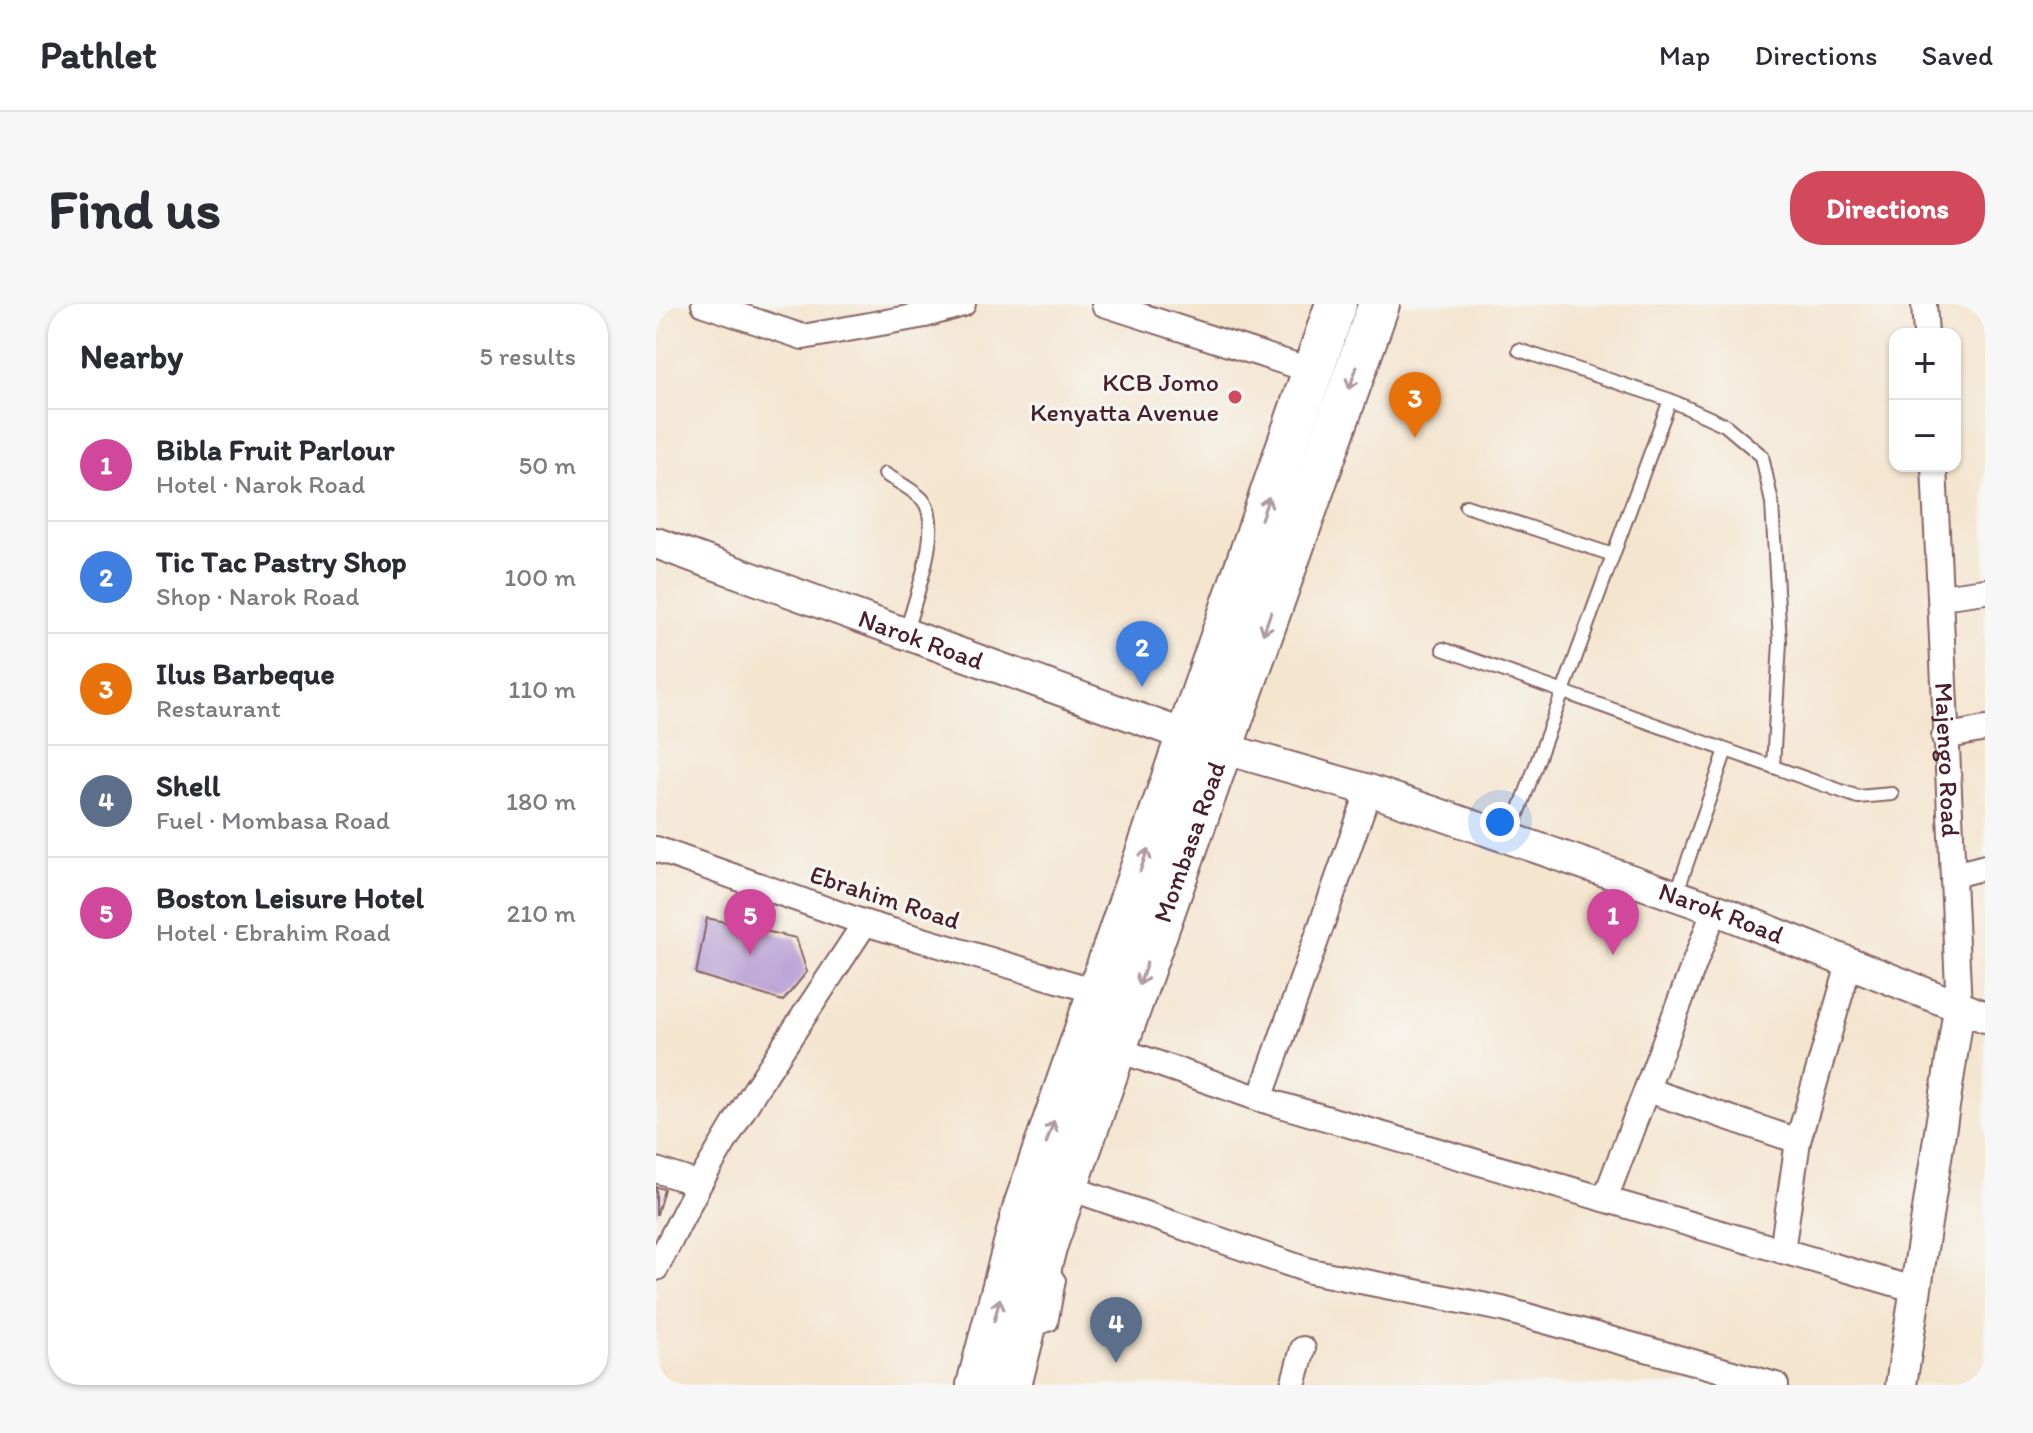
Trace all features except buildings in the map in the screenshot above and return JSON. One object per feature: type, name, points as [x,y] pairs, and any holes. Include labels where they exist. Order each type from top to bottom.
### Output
[{"type":"highway","name":"Mombasa Road","points":[[1229,672],[1313,371],[1336,304]]},
{"type":"highway","name":"Mombasa Road","points":[[977,1385],[1024,1206],[1099,992],[1183,803],[1229,672],[1379,304]]},
{"type":"highway","name":"Mombasa Road","points":[[1011,1385],[1043,1255],[1116,1049],[1183,803]]},
{"type":"street","points":[[704,304],[803,337],[925,315],[963,304]]},
{"type":"street","points":[[1104,304],[1313,371]]},
{"type":"street","points":[[1924,304],[1926,328]]},
{"type":"street","name":"Majengo Road","points":[[1901,1385],[1972,1013],[1954,875],[1944,737],[1934,472]]},
{"type":"street","name":"Narok Road","points":[[656,543],[1205,742],[1369,790],[1715,909],[1850,961],[1972,1013]]},
{"type":"street","points":[[1941,597],[1985,591]]},
{"type":"street","points":[[1944,737],[1985,729]]},
{"type":"street","points":[[1260,1099],[1369,790]]},
{"type":"street","name":"Ebrahim Road","points":[[656,849],[865,923],[1099,992]]},
{"type":"street","points":[[1954,875],[1985,867]]},
{"type":"street","points":[[1605,1199],[1715,909]]},
{"type":"street","points":[[656,1268],[699,1184],[770,1065],[865,923]]},
{"type":"street","points":[[1782,1251],[1798,1141],[1850,961]]},
{"type":"street","points":[[1116,1049],[1260,1099],[1917,1290]]},
{"type":"street","points":[[1647,1090],[1798,1141]]},
{"type":"street","points":[[656,1170],[699,1184]]},
{"type":"street","points":[[1067,1187],[1310,1271],[1502,1309],[1776,1385]]},
{"type":"street","points":[[1293,1385],[1303,1349]]},
{"type":"lane","points":[[1519,350],[1670,400],[1725,425],[1762,456],[1772,503],[1780,642],[1773,767]]},
{"type":"lane","points":[[1509,838],[1670,400]]},
{"type":"lane","points":[[885,474],[922,499],[930,514],[930,538],[906,632]]},
{"type":"lane","points":[[1466,506],[1613,555]]},
{"type":"lane","points":[[1443,649],[1858,797],[1892,794]]},
{"type":"lane","points":[[1676,896],[1726,750]]},
{"type":"place","name":"KCB Jomo Kenyatta Avenue","points":[[1235,397]]},
{"type":"place","name":"Ilus Barbeque","points":[[1415,438]]},
{"type":"place","name":"Tic Tac Pastry Shop","points":[[1142,687]]},
{"type":"place","name":"Boston Leisure Hotel","points":[[750,955]]},
{"type":"place","name":"Bibla Fruit Parlour","points":[[1613,955]]},
{"type":"place","name":"Shell","points":[[1116,1363]]}]
